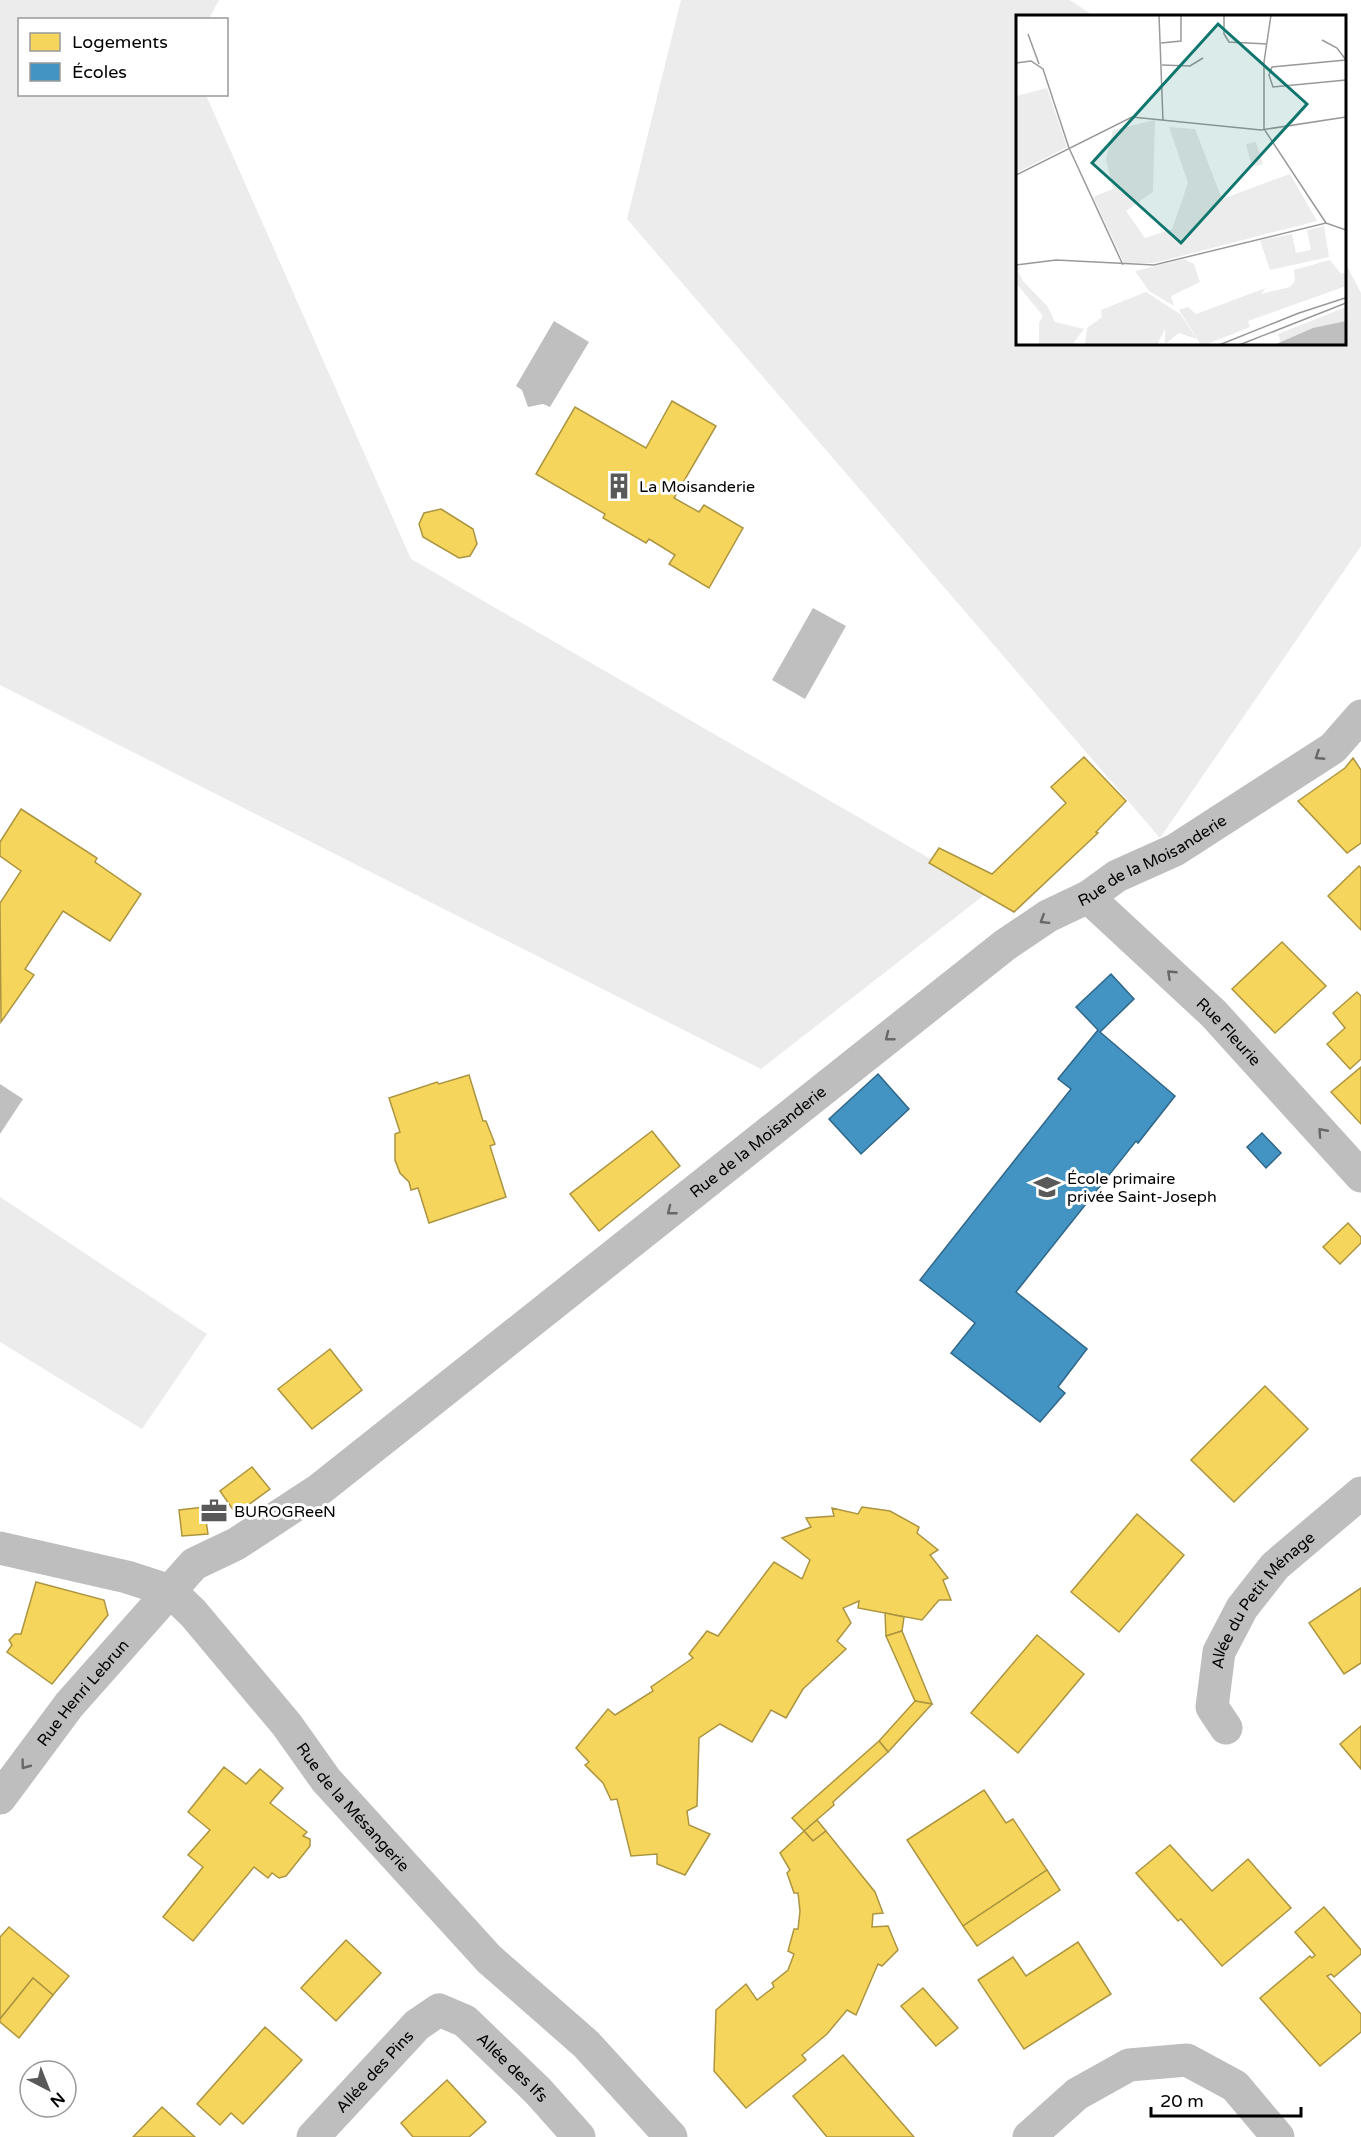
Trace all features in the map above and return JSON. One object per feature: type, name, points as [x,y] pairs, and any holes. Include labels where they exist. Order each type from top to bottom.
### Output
[{"type":"street","name":"Rue de la Moisanderie","points":[[170,1591],[194,1563],[236,1544],[320,1489],[1005,945],[1048,916],[1088,897],[1117,876],[1175,850],[1333,747],[1361,716]]},
{"type":"street","name":"Rue Fleurie","points":[[1088,897],[1214,1013],[1361,1176]]},
{"type":"street","name":"Allée du Petit Ménage","points":[[1226,1728],[1212,1707],[1220,1652],[1242,1608],[1275,1566],[1361,1492]]},
{"type":"street","name":"Rue de la Mésangerie","points":[[0,1548],[128,1577],[170,1591],[193,1612],[287,1725],[326,1780],[489,1959],[586,2044],[671,2137]]},
{"type":"street","name":"Rue Henri Lebrun","points":[[0,1798],[69,1705],[170,1591]]},
{"type":"street","name":"Allée des Pins","points":[[313,2137],[417,2025],[439,2010]]},
{"type":"street","name":"Allée des Ifs","points":[[439,2010],[465,2020],[538,2091],[579,2137]]},
{"type":"street","points":[[1029,2137],[1077,2094],[1129,2065],[1187,2060],[1235,2086],[1278,2137]]},
{"type":"shaded area","points":[[0,0],[219,0],[210,18],[18,18],[18,96],[206,96],[411,559],[988,892],[761,1069],[0,685]]},
{"type":"shaded area","points":[[681,0],[1070,0],[1092,15],[1016,15],[1016,345],[1346,345],[1346,264],[1361,293],[1361,546],[1160,838],[627,219]]},
{"type":"shaded area","points":[[554,321],[589,342],[550,407],[543,404],[528,407],[522,390],[516,386]]},
{"type":"shaded area","points":[[813,608],[846,626],[805,699],[772,680]]},
{"type":"shaded area","points":[[0,1084],[23,1099],[0,1134]]},
{"type":"shaded area","points":[[0,1197],[207,1334],[142,1429],[0,1342]]},
{"type":"building: Logements","name":"La Moisanderie","points":[[672,401],[716,426],[674,498],[699,512],[704,505],[743,528],[709,588],[669,564],[675,555],[649,539],[646,543],[603,518],[605,514],[536,474],[575,407],[646,448]]},
{"type":"building: Logements","points":[[441,509],[473,529],[477,544],[470,556],[459,558],[423,537],[419,524],[424,513]]},
{"type":"building: Logements","points":[[1084,757],[1126,801],[1096,832],[1098,833],[1014,912],[929,863],[939,848],[992,874],[1066,803],[1051,787]]},
{"type":"building: Logements","points":[[1353,758],[1361,770],[1361,843],[1347,853],[1298,801],[1345,768]]},
{"type":"building: Logements","points":[[21,809],[97,858],[95,862],[141,894],[110,941],[63,911],[25,969],[34,975],[1,1022],[0,903],[21,871],[0,856],[0,842]]},
{"type":"building: Logements","points":[[1359,866],[1361,868],[1361,930],[1328,896]]},
{"type":"building: Logements","points":[[1282,942],[1326,986],[1275,1033],[1232,989]]},
{"type":"building: Logements","points":[[1357,992],[1361,996],[1361,1059],[1350,1069],[1327,1044],[1345,1028],[1333,1013]]},
{"type":"building: Logements","points":[[1361,1067],[1361,1124],[1331,1092]]},
{"type":"building: Logements","points":[[469,1075],[483,1121],[486,1121],[495,1144],[490,1146],[506,1197],[429,1223],[418,1188],[411,1190],[409,1182],[400,1173],[395,1160],[395,1134],[400,1132],[389,1098],[437,1082],[439,1084]]},
{"type":"building: Logements","points":[[652,1131],[680,1166],[599,1231],[570,1194]]},
{"type":"building: Logements","points":[[1348,1223],[1361,1237],[1361,1243],[1340,1264],[1323,1247]]},
{"type":"building: Logements","points":[[330,1349],[362,1390],[312,1429],[278,1389]]},
{"type":"building: Logements","points":[[1265,1386],[1308,1429],[1234,1502],[1191,1460]]},
{"type":"building: Logements","points":[[252,1467],[270,1489],[236,1514],[220,1491]]},
{"type":"building: Logements","points":[[204,1507],[208,1534],[182,1536],[179,1510]]},
{"type":"building: Logements","points":[[862,1507],[890,1511],[919,1527],[917,1533],[938,1550],[930,1555],[948,1578],[943,1580],[951,1600],[939,1600],[922,1620],[858,1608],[859,1601],[843,1608],[851,1623],[837,1641],[846,1649],[803,1689],[786,1718],[771,1710],[752,1742],[720,1724],[699,1738],[697,1806],[687,1811],[689,1825],[710,1834],[685,1875],[657,1864],[657,1854],[631,1856],[617,1799],[611,1800],[603,1783],[585,1765],[589,1762],[576,1748],[608,1709],[615,1715],[653,1691],[651,1687],[693,1658],[689,1654],[707,1631],[718,1636],[774,1562],[802,1579],[810,1560],[782,1538],[811,1527],[806,1518],[834,1516],[832,1508],[858,1514]]},
{"type":"building: Logements","points":[[1137,1514],[1184,1555],[1119,1632],[1071,1592]]},
{"type":"building: Logements","points":[[36,1582],[104,1600],[108,1615],[52,1684],[7,1652],[12,1645],[9,1640],[15,1634],[21,1634]]},
{"type":"building: Logements","points":[[1361,1588],[1361,1663],[1344,1674],[1309,1623]]},
{"type":"building: Logements","points":[[885,1613],[904,1617],[902,1631],[886,1636]]},
{"type":"building: Logements","points":[[902,1631],[932,1704],[915,1701],[886,1636]]},
{"type":"building: Logements","points":[[1037,1635],[1084,1674],[1018,1753],[971,1713]]},
{"type":"building: Logements","points":[[915,1701],[932,1704],[888,1752],[879,1741]]},
{"type":"building: Logements","points":[[1361,1726],[1361,1769],[1340,1744]]},
{"type":"building: Logements","points":[[879,1741],[888,1752],[804,1831],[792,1818]]},
{"type":"building: Logements","points":[[224,1767],[246,1784],[260,1769],[283,1788],[270,1803],[307,1832],[303,1836],[310,1839],[310,1846],[286,1876],[279,1878],[272,1873],[268,1878],[254,1867],[193,1941],[163,1917],[203,1867],[188,1855],[210,1830],[188,1812]]},
{"type":"building: Logements","points":[[984,1790],[1006,1823],[1013,1819],[1047,1870],[963,1926],[907,1840]]},
{"type":"building: Logements","points":[[817,1820],[826,1831],[813,1841],[804,1831]]},
{"type":"building: Logements","points":[[804,1831],[813,1841],[826,1831],[875,1892],[883,1913],[873,1914],[872,1927],[888,1926],[898,1950],[882,1966],[878,1964],[856,2015],[847,2010],[827,2034],[802,2055],[806,2060],[746,2108],[714,2071],[716,2010],[746,1984],[757,2000],[774,1987],[772,1983],[788,1970],[794,1954],[788,1951],[794,1929],[798,1929],[800,1911],[798,1893],[794,1893],[787,1873],[790,1870],[780,1853]]},
{"type":"building: Logements","points":[[1170,1845],[1212,1891],[1248,1859],[1291,1908],[1222,1966],[1181,1919],[1178,1921],[1136,1873]]},
{"type":"building: Logements","points":[[1047,1870],[1060,1890],[977,1946],[963,1926]]},
{"type":"building: Logements","points":[[1324,1907],[1361,1950],[1361,1954],[1334,1977],[1331,1974],[1327,1976],[1361,2014],[1361,2032],[1320,2066],[1260,1998],[1310,1956],[1312,1958],[1315,1955],[1295,1932]]},
{"type":"building: Logements","points":[[9,1927],[69,1976],[53,1995],[33,1978],[0,2019],[0,1937]]},
{"type":"building: Logements","points":[[346,1940],[381,1973],[336,2021],[301,1988]]},
{"type":"building: Logements","points":[[1078,1942],[1111,1994],[1024,2049],[978,1980],[1013,1957],[1026,1976]]},
{"type":"building: Logements","points":[[33,1978],[53,1995],[19,2038],[0,2022],[0,2019]]},
{"type":"building: Logements","points":[[923,1988],[958,2028],[936,2046],[901,2006]]},
{"type":"building: Logements","points":[[265,2027],[302,2060],[243,2124],[231,2113],[220,2125],[197,2104]]},
{"type":"building: Logements","points":[[843,2055],[914,2137],[827,2137],[793,2096]]},
{"type":"building: Logements","points":[[447,2080],[486,2122],[469,2137],[413,2137],[401,2123]]},
{"type":"building: Logements","points":[[162,2107],[195,2137],[133,2137]]},
{"type":"building: Écoles","points":[[1111,974],[1134,999],[1100,1032],[1175,1096],[1138,1143],[1136,1141],[1016,1292],[1087,1349],[1058,1387],[1065,1393],[1040,1422],[951,1353],[975,1323],[920,1280],[1071,1089],[1058,1079],[1098,1030],[1076,1007]]},
{"type":"building: Écoles","points":[[878,1074],[909,1109],[861,1154],[829,1119]]},
{"type":"building: Écoles","points":[[1262,1133],[1281,1153],[1266,1168],[1247,1147]]},
{"type":"place","name":"La Moisanderie","points":[[619,486]]},
{"type":"place","name":"École primaire privée Saint-Joseph","points":[[1047,1187]]},
{"type":"place","name":"BUROGReeN","points":[[214,1511]]}]
